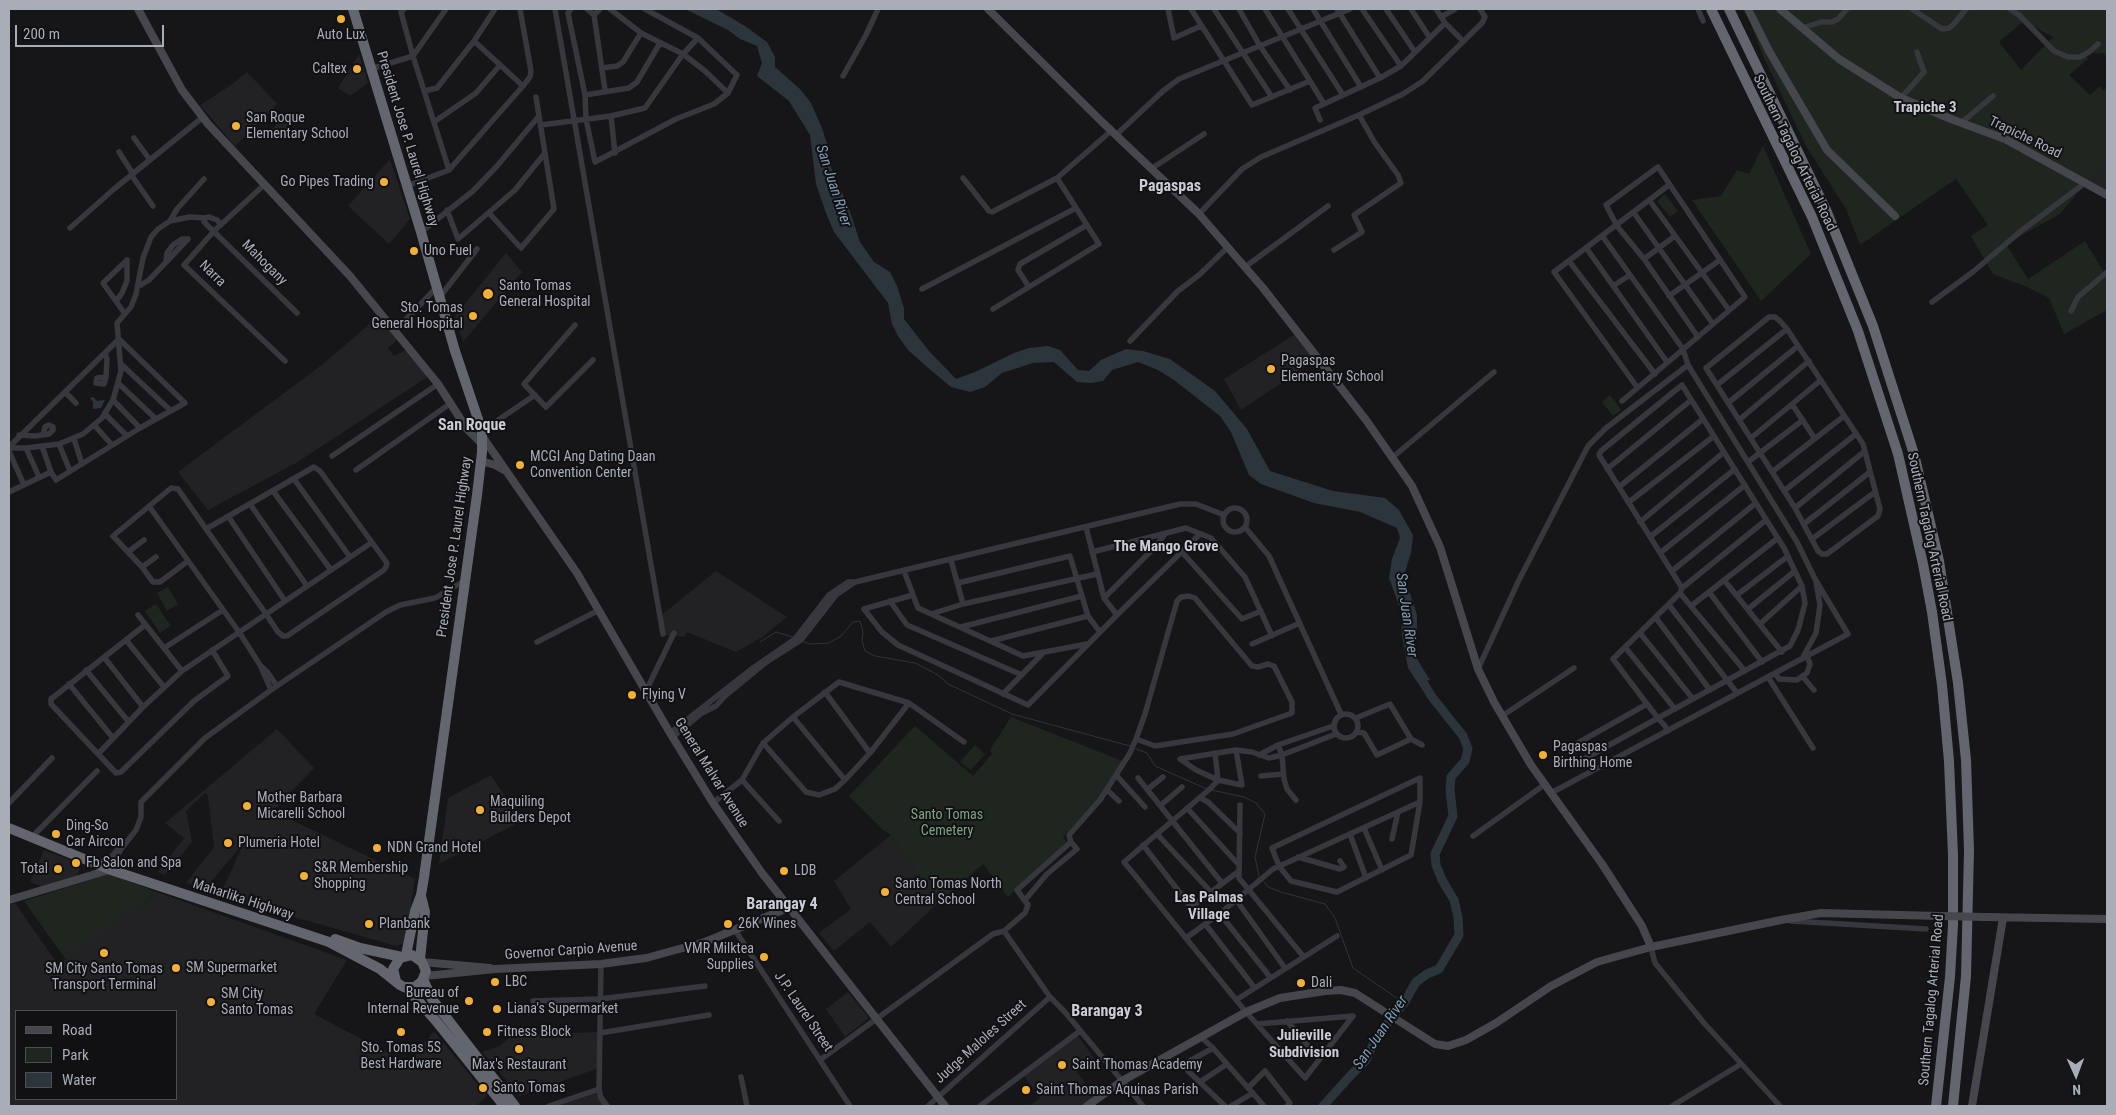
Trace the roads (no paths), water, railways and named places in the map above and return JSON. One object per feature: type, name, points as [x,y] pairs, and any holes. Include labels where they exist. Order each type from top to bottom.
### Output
[{"type":"highway","name":"President Jose P. Laurel Highway","points":[[353,9],[422,232],[437,293],[482,437],[481,461],[421,895],[404,956]]},
{"type":"highway","name":"Southern Tagalog Arterial Road","points":[[1711,9],[1812,217],[1858,331],[1898,454],[1923,564],[1932,612],[1943,694],[1949,761],[1953,855],[1950,977],[1936,1106]]},
{"type":"highway","name":"Southern Tagalog Arterial Road","points":[[1729,9],[1826,210],[1870,318],[1914,454],[1939,561],[1958,683],[1966,760],[1969,850],[1966,976],[1953,1106]]},
{"type":"highway","name":"Maharlika Highway","points":[[9,828],[77,855],[360,948],[404,956]]},
{"type":"highway","name":"Maharlika Highway","points":[[111,866],[329,942],[374,965],[396,981]]},
{"type":"highway","name":"President Jose P. Laurel Highway","points":[[421,895],[425,912],[421,960]]},
{"type":"highway","points":[[504,1106],[436,1021],[406,988],[396,981],[393,974],[393,966],[404,956],[414,956],[421,960],[425,969],[424,978],[432,1000],[515,1106]]},
{"type":"highway","points":[[406,988],[416,986],[424,978]]},
{"type":"main road","name":"General Malvar Avenue","points":[[138,9],[182,90],[203,117],[350,276],[438,384],[467,429],[482,437],[577,574],[713,803],[762,873],[945,1106]]},
{"type":"main road","points":[[988,9],[1113,133],[1199,214],[1310,346],[1392,457],[1412,486],[1440,547],[1478,669],[1502,716],[1544,785],[1602,864],[1642,926],[1651,948]]},
{"type":"main road","points":[[1748,9],[1769,51],[1827,150],[1895,216]]},
{"type":"main road","name":"Trapiche Road","points":[[1780,9],[1839,59],[1901,98],[1960,123],[2005,139],[2107,196]]},
{"type":"main road","points":[[481,461],[495,465],[508,473]]},
{"type":"main road","points":[[9,900],[111,866]]},
{"type":"main road","name":"Governor Carpio Avenue","points":[[424,978],[495,969],[601,964],[646,958],[705,942],[790,907]]},
{"type":"main road","points":[[1087,1106],[1122,1081],[1246,1012],[1288,996],[1341,990],[1355,993],[1435,1044],[1448,1046],[1466,1040],[1496,1024],[1551,986],[1596,962],[1781,920],[1830,913],[2107,919]]},
{"type":"main road","points":[[1972,1106],[2003,918]]},
{"type":"main road","name":"Governor Carpio Avenue","points":[[421,960],[495,969]]},
{"type":"street","points":[[404,9],[401,12],[413,56],[449,170]]},
{"type":"street","points":[[372,69],[413,56],[446,9]]},
{"type":"street","points":[[424,91],[437,88],[474,41],[495,9]]},
{"type":"street","points":[[407,186],[449,170],[530,77],[531,71],[520,9]]},
{"type":"street","points":[[555,9],[663,634]]},
{"type":"street","points":[[571,9],[568,13],[595,162],[615,153],[676,118],[714,104],[728,93],[737,75],[698,38],[646,9]]},
{"type":"street","points":[[587,9],[594,15],[605,90]]},
{"type":"street","points":[[594,15],[600,9]]},
{"type":"street","points":[[610,9],[641,33],[683,54],[705,71],[728,93]]},
{"type":"street","points":[[843,76],[878,9]]},
{"type":"street","points":[[1168,9],[1174,38],[1201,26]]},
{"type":"street","points":[[1191,9],[1252,105],[1310,81]]},
{"type":"street","points":[[1214,9],[1272,97]]},
{"type":"street","points":[[1239,9],[1260,46],[1290,90]]},
{"type":"street","points":[[1265,9],[1324,104]]},
{"type":"street","points":[[1288,9],[1343,95]]},
{"type":"street","points":[[1313,9],[1361,87]]},
{"type":"street","points":[[963,178],[989,211],[992,212],[1057,178],[1179,79],[1321,21],[1339,11],[1350,9]]},
{"type":"street","points":[[1362,9],[1401,66]]},
{"type":"street","points":[[1386,9],[1415,52]]},
{"type":"street","points":[[1411,9],[1430,38]]},
{"type":"street","points":[[1436,9],[1445,23],[1463,41]]},
{"type":"street","points":[[1441,17],[1455,9]]},
{"type":"street","points":[[1199,214],[1238,174],[1261,157],[1359,116],[1403,94],[1423,80],[1484,20],[1484,14],[1480,9]]},
{"type":"street","points":[[1698,9],[1703,21]]},
{"type":"street","points":[[1803,28],[1821,22],[1832,22],[1838,19],[1847,9]]},
{"type":"street","points":[[1912,9],[1942,29],[1953,25],[1966,9]]},
{"type":"street","points":[[2010,9],[2019,15],[2054,51],[2068,57],[2080,57],[2098,44]]},
{"type":"street","points":[[1339,11],[1380,78]]},
{"type":"street","points":[[1320,120],[1315,108],[1380,78],[1401,66],[1445,23]]},
{"type":"street","points":[[602,68],[617,66],[623,62],[641,33]]},
{"type":"street","points":[[541,125],[611,116],[645,108],[683,54],[698,38]]},
{"type":"street","points":[[474,41],[523,86]]},
{"type":"street","points":[[584,95],[605,90],[630,88],[637,82],[660,44]]},
{"type":"street","points":[[1901,98],[1924,72],[1917,52]]},
{"type":"street","points":[[434,122],[476,93],[500,65]]},
{"type":"street","points":[[1960,123],[1992,96]]},
{"type":"street","points":[[489,213],[521,248],[554,209],[536,97]]},
{"type":"street","points":[[422,232],[472,190],[497,166],[539,116]]},
{"type":"street","points":[[611,116],[615,153]]},
{"type":"street","points":[[1334,250],[1362,232],[1354,215],[1401,183],[1398,175],[1375,143],[1359,116]]},
{"type":"street","points":[[70,228],[203,117]]},
{"type":"street","points":[[1151,168],[1204,134]]},
{"type":"street","points":[[134,138],[150,160]]},
{"type":"street","points":[[119,152],[153,206]]},
{"type":"street","points":[[447,210],[458,239],[515,190],[545,153]]},
{"type":"street","points":[[1622,401],[1637,387],[1655,374],[1745,297],[1658,167],[1606,205],[1618,226],[1644,259],[1698,337]]},
{"type":"street","points":[[993,309],[1099,244],[1057,178]]},
{"type":"street","points":[[170,221],[177,209],[204,179]]},
{"type":"street","points":[[1932,302],[1974,272],[2021,231],[2085,183]]},
{"type":"street","name":"Narra","points":[[265,184],[214,231],[184,264],[285,361]]},
{"type":"street","points":[[1637,387],[1554,272],[1618,226],[1669,185]]},
{"type":"street","points":[[1650,201],[1729,310]]},
{"type":"street","points":[[1245,267],[1328,206]]},
{"type":"street","points":[[922,289],[1076,208]]},
{"type":"street","points":[[1634,213],[1713,324]]},
{"type":"street","points":[[9,448],[59,444],[74,439],[95,426],[113,400],[121,364],[117,323],[131,306],[139,286],[143,258],[151,237],[158,229],[170,221],[190,217],[204,220],[212,218],[221,225]]},
{"type":"street","name":"Mahogany","points":[[204,220],[208,228],[214,231],[296,313]]},
{"type":"street","points":[[1029,287],[1018,270],[1020,264],[1087,225]]},
{"type":"street","points":[[1644,259],[1675,236]]},
{"type":"street","points":[[1550,794],[1848,634],[1815,579],[1797,542],[1694,376],[1683,349],[1603,237]]},
{"type":"street","points":[[1130,341],[1178,291],[1199,275],[1228,247]]},
{"type":"street","points":[[395,331],[437,293],[477,249]]},
{"type":"street","points":[[1587,249],[1667,362]]},
{"type":"street","points":[[116,301],[127,281],[127,260],[103,283],[125,314]]},
{"type":"street","points":[[1669,296],[1720,260]]},
{"type":"street","points":[[1569,261],[1655,374]]},
{"type":"street","points":[[139,286],[149,280],[166,262]]},
{"type":"street","points":[[2071,311],[2078,297],[2107,272]]},
{"type":"street","points":[[1613,286],[1630,275]]},
{"type":"street","points":[[1694,376],[1764,319],[1775,317],[1787,330],[1809,361],[1863,444],[1880,510],[1878,516],[1827,554],[1820,554],[1795,508],[1706,368]]},
{"type":"street","points":[[575,325],[524,384],[546,407],[594,360]]},
{"type":"street","points":[[1717,385],[1787,330]]},
{"type":"street","points":[[9,448],[19,435],[119,339]]},
{"type":"street","points":[[42,446],[51,472],[56,480],[140,428],[185,403],[119,339]]},
{"type":"street","points":[[1728,403],[1798,346]]},
{"type":"street","points":[[105,353],[107,359],[106,377]]},
{"type":"street","points":[[1739,420],[1809,361]]},
{"type":"street","points":[[121,364],[171,411]]},
{"type":"street","points":[[1478,669],[1518,582],[1588,446],[1606,428],[1688,365]]},
{"type":"street","points":[[1392,457],[1494,372]]},
{"type":"street","points":[[1751,438],[1821,380]]},
{"type":"street","points":[[118,383],[156,419]]},
{"type":"street","points":[[332,456],[438,384]]},
{"type":"street","points":[[1647,704],[1569,748],[1577,763],[1745,670],[1782,652],[1790,646],[1798,630],[1805,603],[1802,586],[1778,538],[1682,385],[1599,454],[1691,606],[1745,670]]},
{"type":"street","points":[[65,392],[76,403]]},
{"type":"street","points":[[482,437],[535,395]]},
{"type":"street","points":[[113,400],[140,428]]},
{"type":"street","points":[[1607,469],[1691,400]]},
{"type":"street","points":[[356,470],[451,403]]},
{"type":"street","points":[[1792,404],[1815,439]]},
{"type":"street","points":[[105,414],[127,436]]},
{"type":"street","points":[[1772,472],[1844,416]]},
{"type":"street","points":[[1618,487],[1703,419]]},
{"type":"street","points":[[1748,462],[1803,420]]},
{"type":"street","points":[[95,426],[112,445]]},
{"type":"street","points":[[1784,491],[1856,434]]},
{"type":"street","points":[[19,435],[43,435]]},
{"type":"street","points":[[1629,502],[1714,436]]},
{"type":"street","points":[[74,439],[82,464]]},
{"type":"street","points":[[59,444],[70,471]]},
{"type":"street","points":[[9,448],[24,485]]},
{"type":"street","points":[[26,448],[39,478]]},
{"type":"street","points":[[1795,508],[1865,451]]},
{"type":"street","points":[[1640,522],[1724,452]]},
{"type":"street","points":[[188,562],[160,582],[153,582],[142,566],[113,536],[171,488],[175,487],[278,632],[283,636],[287,636],[384,570],[387,563],[317,468],[314,467],[206,529]]},
{"type":"street","points":[[1650,537],[1734,469]]},
{"type":"street","points":[[9,491],[51,472]]},
{"type":"street","points":[[1804,524],[1870,472]]},
{"type":"street","points":[[294,480],[350,557]]},
{"type":"street","points":[[1660,553],[1745,485]]},
{"type":"street","points":[[273,491],[331,570]]},
{"type":"street","points":[[1812,539],[1875,492]]},
{"type":"street","points":[[1672,572],[1756,503]]},
{"type":"street","points":[[250,504],[308,586]]},
{"type":"street","points":[[672,735],[702,713],[716,706],[726,695],[766,663],[801,640],[836,595],[854,582],[1180,504],[1196,504],[1224,515]]},
{"type":"street","points":[[149,506],[260,665],[268,672],[274,688]]},
{"type":"street","points":[[1231,509],[1240,509],[1247,519],[1245,527],[1241,531],[1231,531],[1224,524],[1224,515],[1231,509]]},
{"type":"street","points":[[228,516],[285,601]]},
{"type":"street","points":[[1668,730],[1613,659],[1669,605],[1681,590],[1766,520]]},
{"type":"street","points":[[1086,527],[1104,598],[1117,615]]},
{"type":"street","points":[[1245,527],[1269,556],[1341,714]]},
{"type":"street","points":[[1092,552],[1186,528],[1211,538],[1245,577],[1272,636]]},
{"type":"street","points":[[1104,598],[1155,547],[1165,534]]},
{"type":"street","points":[[913,595],[864,609],[882,632],[898,645],[1028,705],[1087,644],[1200,534]]},
{"type":"street","points":[[1691,606],[1778,538]]},
{"type":"street","points":[[128,552],[144,540]]},
{"type":"street","points":[[98,754],[143,706],[182,671],[371,543]]},
{"type":"street","points":[[1182,552],[1242,619],[1261,611]]},
{"type":"street","points":[[958,583],[1070,556],[1088,616],[1100,632]]},
{"type":"street","points":[[1736,595],[1788,556]]},
{"type":"street","points":[[142,566],[156,557]]},
{"type":"street","points":[[951,560],[963,604]]},
{"type":"street","points":[[904,571],[918,608],[1023,656],[1087,644]]},
{"type":"street","points":[[1748,609],[1795,571]]},
{"type":"street","points":[[931,614],[963,604],[1097,574]]},
{"type":"street","points":[[1805,657],[1816,633],[1820,605],[1815,579]]},
{"type":"street","points":[[1724,580],[1782,652]]},
{"type":"street","points":[[111,866],[136,830],[141,817],[141,802],[206,738],[274,688],[386,612],[400,605],[435,598],[464,581]]},
{"type":"street","points":[[1760,624],[1802,586]]},
{"type":"street","points":[[1709,592],[1762,662]]},
{"type":"street","points":[[960,627],[1082,596]]},
{"type":"street","points":[[1025,900],[1047,874],[1077,849],[1070,842],[1069,835],[1107,790],[1130,753],[1144,714],[1177,601],[1181,597],[1189,596],[1195,598],[1252,666],[1258,667],[1268,664],[1274,666],[1292,702],[1292,713],[1233,734],[1154,746],[1136,739]]},
{"type":"street","points":[[890,601],[906,625],[1022,675]]},
{"type":"street","points":[[1669,605],[1738,693]]},
{"type":"street","points":[[164,648],[223,610]]},
{"type":"street","points":[[537,642],[599,610]]},
{"type":"street","points":[[138,615],[182,671]]},
{"type":"street","points":[[991,642],[1088,616]]},
{"type":"street","points":[[1656,618],[1710,690]]},
{"type":"street","points":[[1252,644],[1300,622]]},
{"type":"street","points":[[145,625],[53,696],[51,704],[116,773],[121,772],[194,701],[228,676],[212,650]]},
{"type":"street","points":[[646,691],[674,633]]},
{"type":"street","points":[[1640,633],[1693,699]]},
{"type":"street","points":[[126,640],[164,687]]},
{"type":"street","points":[[1625,647],[1675,709]]},
{"type":"street","points":[[1003,694],[1043,653]]},
{"type":"street","points":[[1030,655],[1033,664]]},
{"type":"street","points":[[104,657],[143,706]]},
{"type":"street","points":[[1775,673],[1779,679],[1786,681],[1797,680],[1808,673],[1810,664],[1805,657]]},
{"type":"street","points":[[1502,716],[1574,668]]},
{"type":"street","points":[[86,670],[128,721]]},
{"type":"street","points":[[1768,677],[1813,748]]},
{"type":"street","points":[[1802,677],[1814,690]]},
{"type":"street","points":[[1778,693],[1786,681]]},
{"type":"street","points":[[713,803],[742,780],[763,743],[838,682],[909,703],[964,742]]},
{"type":"street","points":[[69,684],[113,738]]},
{"type":"street","points":[[825,692],[870,753]]},
{"type":"street","points":[[763,743],[806,792],[819,795],[834,789],[845,780],[870,753],[909,703]]},
{"type":"street","points":[[1356,718],[1390,704],[1411,740],[1422,745]]},
{"type":"street","points":[[1236,750],[1242,786],[1218,780],[1196,770],[1180,759],[1236,750],[1269,758],[1282,756],[1336,734],[1345,738],[1350,737],[1356,732],[1358,726],[1356,718],[1351,714],[1341,714],[1334,720],[1336,734]]},
{"type":"street","points":[[794,717],[845,780]]},
{"type":"street","points":[[1259,755],[1278,745],[1334,726]]},
{"type":"street","points":[[1356,732],[1364,733],[1377,755],[1411,740]]},
{"type":"street","points":[[1278,745],[1282,756],[1283,774],[1287,789],[1296,800]]},
{"type":"street","points":[[1215,753],[1218,780],[1201,798],[1172,820],[1124,862],[1246,1012],[1305,1078],[1353,1016],[1258,1024]]},
{"type":"street","points":[[9,803],[52,758]]},
{"type":"street","points":[[31,838],[97,771]]},
{"type":"street","points":[[1261,776],[1283,774]]},
{"type":"street","points":[[1117,776],[1145,807]]},
{"type":"street","points":[[1148,789],[1163,777]]},
{"type":"street","points":[[1138,778],[1222,883]]},
{"type":"street","points":[[1420,778],[1420,802],[1410,855],[1337,892],[1291,880],[1279,866],[1272,848],[1420,778]]},
{"type":"street","points":[[742,780],[779,821]]},
{"type":"street","points":[[1473,836],[1544,785]]},
{"type":"street","points":[[1161,805],[1182,787]]},
{"type":"street","points":[[1107,790],[1119,801]]},
{"type":"street","points":[[1201,798],[1208,802],[1240,833]]},
{"type":"street","points":[[1186,938],[1206,925],[1279,866],[1420,802]]},
{"type":"street","points":[[1240,805],[1239,878],[1302,956]]},
{"type":"street","points":[[1187,808],[1239,867]]},
{"type":"street","points":[[1392,839],[1398,812]]},
{"type":"street","points":[[1364,828],[1382,870]]},
{"type":"street","points":[[1157,834],[1211,892]]},
{"type":"street","points":[[1350,834],[1366,878]]},
{"type":"street","points":[[820,1060],[993,934],[1004,931],[1025,913],[1028,905],[1017,890],[1070,842]]},
{"type":"street","points":[[1143,845],[1191,907],[1239,867]]},
{"type":"street","points":[[111,866],[110,858],[118,849],[122,849]]},
{"type":"street","points":[[1298,857],[1340,869],[1344,867],[1340,861]]},
{"type":"street","points":[[1237,900],[1285,968]]},
{"type":"street","points":[[1220,914],[1270,977]]},
{"type":"street","points":[[1781,920],[1926,930]]},
{"type":"street","points":[[1206,925],[1254,988]]},
{"type":"street","name":"J.P. Laurel Street","points":[[735,930],[820,1060],[847,1106]]},
{"type":"street","points":[[1004,931],[1050,997],[1143,1106]]},
{"type":"street","points":[[1236,1000],[1302,956],[1337,936]]},
{"type":"street","points":[[1651,948],[1656,963],[1704,1023],[1780,1106]]},
{"type":"street","points":[[601,964],[599,1089],[601,1098],[607,1106]]},
{"type":"street","points":[[533,1002],[600,999],[705,986]]},
{"type":"street","name":"Judge Maloles Street","points":[[928,1106],[1050,997]]},
{"type":"street","points":[[600,1033],[709,1015]]},
{"type":"street","points":[[1287,1022],[1320,1059]]},
{"type":"street","points":[[980,1106],[1080,1031]]},
{"type":"street","points":[[1201,1038],[1213,1048],[1264,1106]]},
{"type":"street","points":[[1213,1048],[1188,1062],[1186,1066],[1188,1071],[1225,1106]]},
{"type":"street","points":[[1200,1082],[1227,1064]]},
{"type":"street","points":[[1672,1106],[1740,1064]]},
{"type":"street","points":[[1248,1088],[1265,1071],[1290,1102],[1287,1106]]},
{"type":"street","points":[[741,1077],[747,1106]]},
{"type":"street","points":[[548,1106],[599,1089]]},
{"type":"street","points":[[1231,1106],[1252,1093]]},
{"type":"water","points":[[685,9],[716,9],[767,42],[775,57],[775,67],[800,89],[811,103],[828,147],[830,165],[849,209],[860,242],[874,262],[890,272],[904,308],[904,319],[929,351],[956,379],[1029,348],[1048,346],[1060,350],[1078,370],[1089,371],[1101,360],[1126,349],[1143,351],[1170,359],[1215,391],[1247,429],[1270,471],[1333,491],[1385,498],[1399,510],[1413,535],[1411,553],[1404,575],[1417,615],[1417,632],[1413,649],[1430,680],[1417,682],[1408,668],[1402,635],[1401,611],[1389,578],[1392,559],[1400,538],[1397,528],[1360,512],[1314,503],[1261,484],[1249,475],[1231,432],[1220,416],[1174,380],[1158,370],[1138,362],[1112,370],[1103,381],[1091,383],[1077,382],[1054,362],[1033,363],[1002,373],[985,387],[970,392],[951,387],[908,350],[892,324],[888,303],[834,232],[816,184],[810,135],[789,101],[757,76],[762,63],[757,46],[740,39],[728,30]]},
{"type":"water","points":[[93,397],[97,401],[105,400],[101,408],[93,409],[93,402],[90,398]]},
{"type":"waterway","points":[[804,642],[811,644],[829,643],[841,636],[853,622],[860,621],[865,651],[875,656],[915,663],[938,675],[948,684],[1012,714],[1130,746]]},
{"type":"waterway","points":[[760,642],[776,632],[793,637]]},
{"type":"waterway","name":"San Juan River","points":[[1323,1106],[1366,1060],[1376,1038],[1404,1003],[1416,982],[1427,974],[1439,969],[1459,935],[1458,917],[1454,900],[1442,880],[1436,865],[1435,854],[1453,816],[1450,790],[1451,777],[1465,761],[1468,749],[1463,736],[1432,697],[1416,671]]},
{"type":"waterway","points":[[1136,749],[1147,753],[1155,766],[1207,789]]},
{"type":"waterway","points":[[1211,790],[1244,797],[1256,803],[1265,814],[1255,857],[1259,876]]},
{"type":"waterway","points":[[1264,882],[1268,887],[1281,892],[1325,904],[1335,918],[1353,968],[1404,1003]]},
{"type":"place","name":"Auto Lux","points":[[341,19]]},
{"type":"place","name":"Caltex","points":[[357,69]]},
{"type":"place","name":"San Roque Elementary School","points":[[236,126]]},
{"type":"place","name":"Go Pipes Trading","points":[[384,182]]},
{"type":"place","name":"Uno Fuel","points":[[414,251]]},
{"type":"place","name":"Santo Tomas General Hospital","points":[[488,294]]},
{"type":"place","name":"Sto. Tomas General Hospital","points":[[473,316]]},
{"type":"place","name":"Pagaspas Elementary School","points":[[1271,369]]},
{"type":"place","name":"MCGI Ang Dating Daan Convention Center","points":[[520,465]]},
{"type":"place","name":"Flying V","points":[[632,695]]},
{"type":"place","name":"Pagaspas Birthing Home","points":[[1543,755]]},
{"type":"place","name":"Mother Barbara Micarelli School","points":[[247,806]]},
{"type":"place","name":"Maquiling Builders Depot","points":[[480,810]]},
{"type":"place","name":"Ding-So Car Aircon","points":[[56,834]]},
{"type":"place","name":"Plumeria Hotel","points":[[228,843]]},
{"type":"place","name":"NDN Grand Hotel","points":[[377,848]]},
{"type":"place","name":"Fb Salon and Spa","points":[[76,863]]},
{"type":"place","name":"Total","points":[[58,869]]},
{"type":"place","name":"LDB","points":[[784,871]]},
{"type":"place","name":"S&R Membership Shopping","points":[[304,876]]},
{"type":"place","name":"Santo Tomas North Central School","points":[[885,892]]},
{"type":"place","name":"Planbank","points":[[369,924]]},
{"type":"place","name":"26K Wines","points":[[728,924]]},
{"type":"place","name":"SM City Santo Tomas Transport Terminal","points":[[104,953]]},
{"type":"place","name":"VMR Milktea Supplies","points":[[764,957]]},
{"type":"place","name":"SM Supermarket","points":[[176,968]]},
{"type":"place","name":"LBC","points":[[495,982]]},
{"type":"place","name":"Dali","points":[[1301,983]]},
{"type":"place","name":"Bureau of Internal Revenue","points":[[469,1001]]},
{"type":"place","name":"SM City Santo Tomas","points":[[211,1002]]},
{"type":"place","name":"Liana's Supermarket","points":[[497,1009]]},
{"type":"place","name":"Sto. Tomas 5S Best Hardware","points":[[401,1032]]},
{"type":"place","name":"Fitness Block","points":[[487,1032]]},
{"type":"place","name":"Max's Restaurant","points":[[519,1049]]},
{"type":"place","name":"Saint Thomas Academy","points":[[1062,1065]]},
{"type":"place","name":"Santo Tomas","points":[[483,1088]]},
{"type":"place","name":"Saint Thomas Aquinas Parish","points":[[1026,1090]]},
{"type":"district","name":"Trapiche 3","points":[[1925,108]]},
{"type":"district","name":"Pagaspas","points":[[1170,187]]},
{"type":"district","name":"San Roque","points":[[472,426]]},
{"type":"district","name":"The Mango Grove","points":[[1166,547]]},
{"type":"district","name":"Barangay 4","points":[[782,905]]},
{"type":"district","name":"Las Palmas Village","points":[[1209,906]]},
{"type":"district","name":"Barangay 3","points":[[1107,1012]]},
{"type":"district","name":"Julieville Subdivision","points":[[1304,1044]]},
{"type":"park label","name":"Santo Tomas Cemetery","points":[[947,824]]}]
